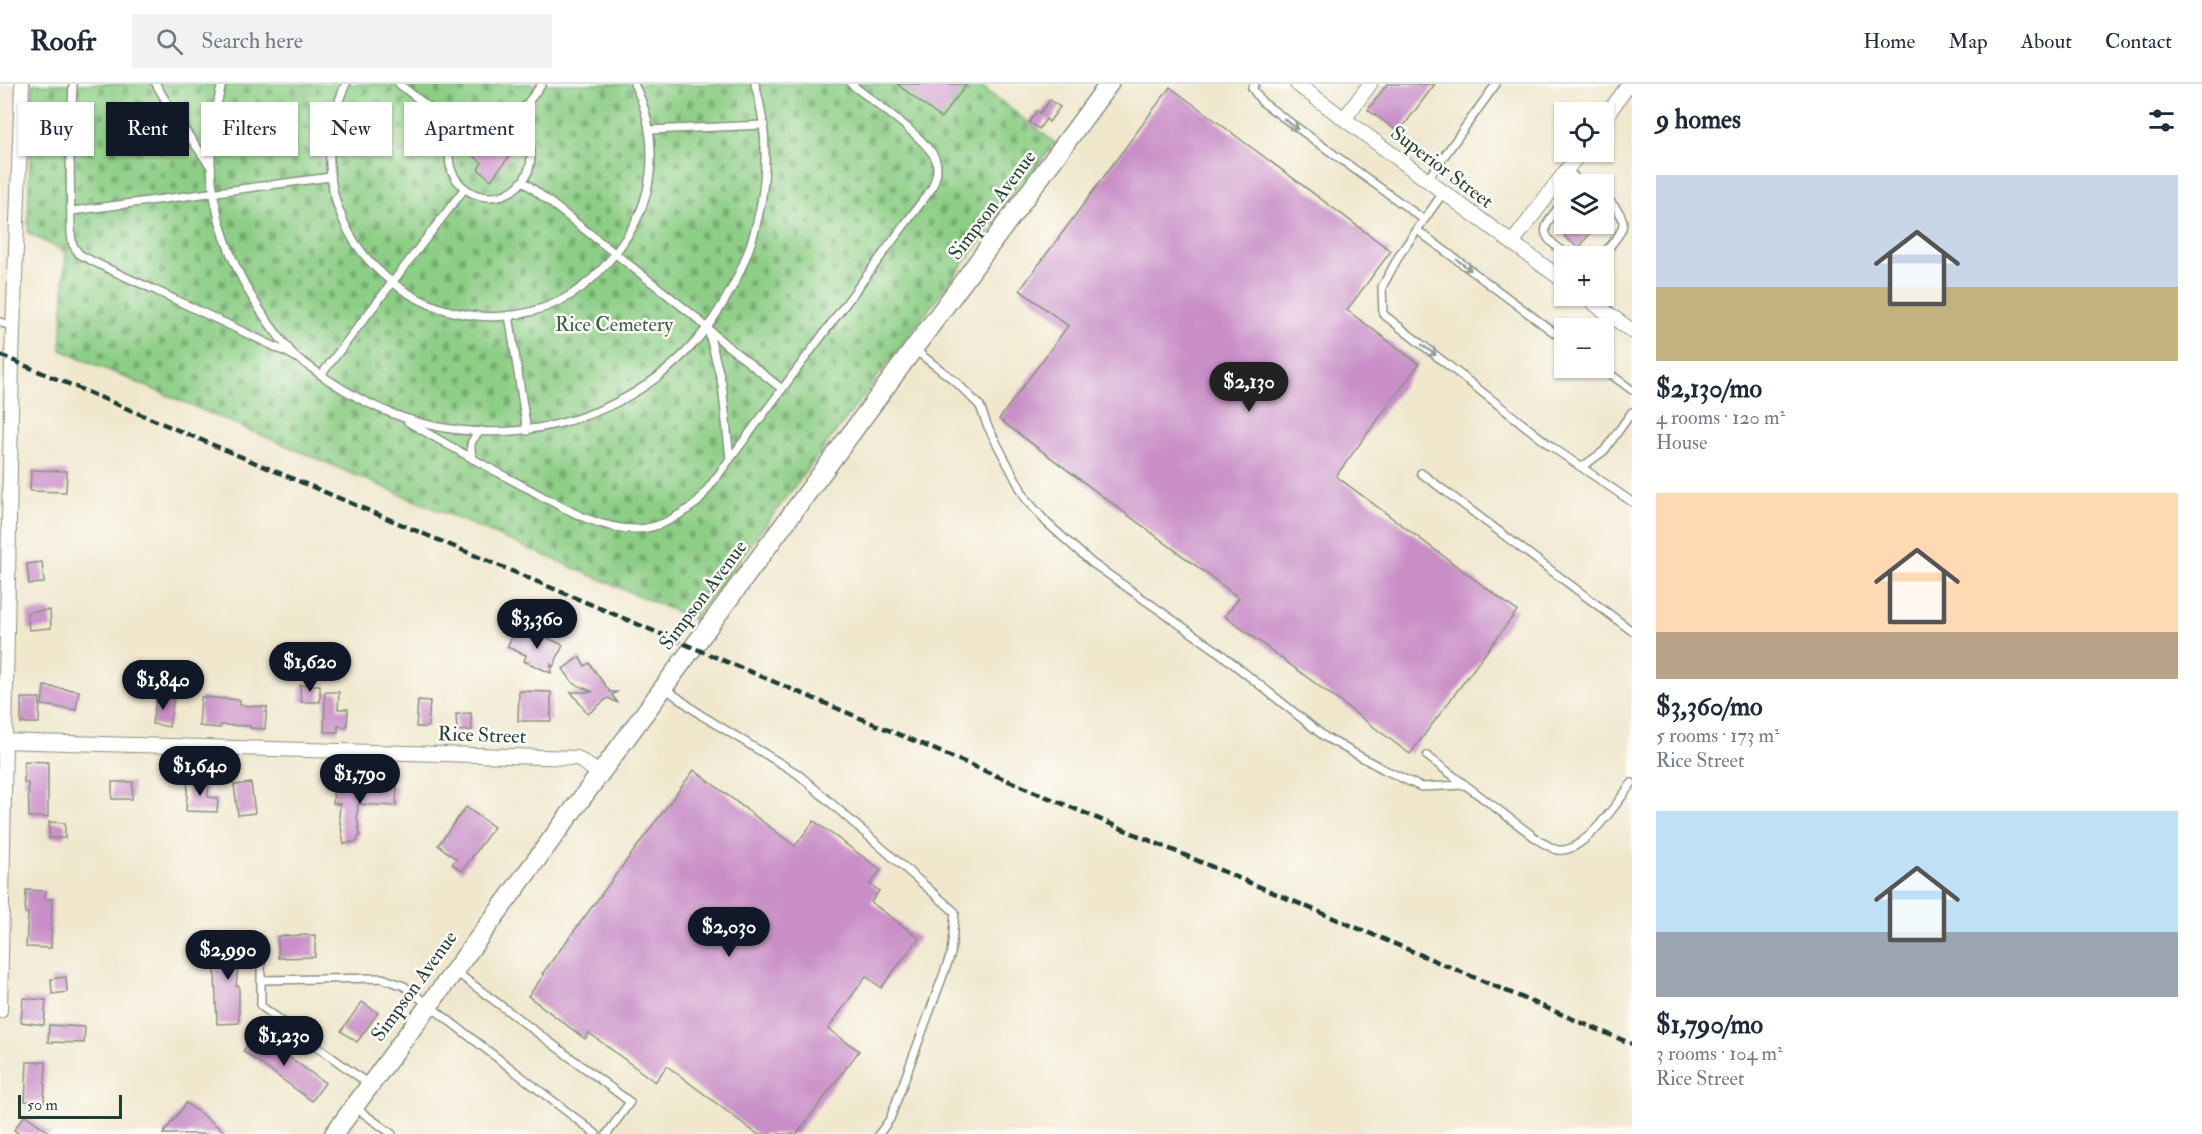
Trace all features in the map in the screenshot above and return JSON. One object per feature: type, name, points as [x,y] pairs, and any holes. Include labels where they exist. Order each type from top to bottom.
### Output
[{"type":"street","points":[[0,1011],[7,324],[22,84]]},
{"type":"street","name":"Simpson Avenue","points":[[334,1134],[1109,84]]},
{"type":"street","name":"Superior Street","points":[[1297,84],[1554,274]]},
{"type":"street","points":[[1344,118],[1370,84]]},
{"type":"street","points":[[1614,105],[1629,84]]},
{"type":"street","points":[[1512,243],[1572,162]]},
{"type":"street","points":[[1598,306],[1632,331]]},
{"type":"street","name":"Rice Street","points":[[3,741],[578,758],[599,773]]},
{"type":"lane","points":[[73,84],[70,150],[71,235],[73,245],[79,254],[295,356],[344,390],[396,415],[581,517],[613,527],[638,530],[679,516],[698,502],[932,188],[936,176],[936,162],[931,151],[921,140],[851,84]]},
{"type":"lane","points":[[156,84],[174,115],[211,168]]},
{"type":"lane","points":[[222,84],[214,123],[211,168],[222,225],[241,279],[275,333],[295,356]]},
{"type":"lane","points":[[346,84],[339,97],[330,145],[331,177],[335,199],[350,238],[391,283],[440,309],[483,316],[509,315],[560,301],[597,274],[615,254],[642,210],[651,161],[650,130],[645,110],[634,84]]},
{"type":"lane","points":[[399,84],[422,102]]},
{"type":"lane","points":[[528,102],[542,84]]},
{"type":"lane","points":[[396,415],[438,427],[481,431],[527,431],[591,415],[637,391],[682,357],[708,329],[742,270],[753,240],[764,180],[766,148],[764,125],[755,84]]},
{"type":"lane","points":[[1255,84],[1252,88],[1262,102],[1424,219]]},
{"type":"lane","points":[[1427,180],[1496,84]]},
{"type":"lane","points":[[650,130],[764,125]]},
{"type":"lane","points":[[449,156],[450,167],[456,179],[465,188],[489,197],[507,192],[523,181],[529,169],[530,156]]},
{"type":"lane","points":[[1566,170],[1571,174]]},
{"type":"lane","points":[[72,211],[331,177]]},
{"type":"lane","points":[[523,181],[693,315],[782,389]]},
{"type":"lane","points":[[321,375],[465,188]]},
{"type":"lane","points":[[1443,192],[1382,287],[1383,314],[1552,447],[1632,502]]},
{"type":"lane","points":[[1610,246],[1626,226],[1627,220],[1621,209],[1614,203]]},
{"type":"lane","points":[[1554,214],[1545,232],[1549,241],[1556,246]]},
{"type":"lane","points":[[1417,230],[1554,333]]},
{"type":"lane","points":[[509,315],[527,431]]},
{"type":"lane","points":[[708,329],[723,384],[730,459]]},
{"type":"lane","points":[[914,348],[955,381],[980,406],[987,425],[1026,499],[1047,523],[1092,563],[1216,650],[1325,737],[1421,787],[1465,785]]},
{"type":"lane","points":[[1614,377],[1632,390]]},
{"type":"lane","points":[[1582,467],[1604,451],[1632,412]]},
{"type":"lane","points":[[473,459],[470,449],[471,441],[481,431]]},
{"type":"lane","points":[[1421,473],[1632,631]]},
{"type":"lane","points":[[663,686],[701,715],[798,774],[955,912],[951,954],[890,1119],[879,1134]]},
{"type":"lane","points":[[1427,756],[1541,842],[1559,850],[1576,846],[1593,832],[1632,783]]},
{"type":"lane","points":[[261,940],[261,1006],[370,1085]]},
{"type":"lane","points":[[454,971],[630,1102],[607,1134]]},
{"type":"lane","points":[[262,980],[382,978],[404,986],[596,1134]]},
{"type":"lane","points":[[354,1106],[392,1134]]},
{"type":"green space","name":"Rice Cemetery","points":[[32,84],[978,84],[1055,143],[694,619],[61,350],[66,252],[28,233],[30,156],[94,156],[94,102],[32,102]]},
{"type":"building","points":[[897,84],[967,84],[941,118]]},
{"type":"building","points":[[1387,84],[1435,84],[1399,132],[1368,110]]},
{"type":"building","points":[[1170,87],[1391,251],[1347,310],[1419,364],[1336,476],[1517,611],[1410,754],[1225,616],[1239,598],[999,419],[1068,326],[1020,290]]},
{"type":"building","points":[[1050,100],[1060,107],[1049,122],[1046,119],[1039,129],[1029,122],[1037,111],[1040,113]]},
{"type":"building","points":[[473,156],[509,156],[491,180],[478,169],[482,163]]},
{"type":"building","points":[[1565,234],[1590,234],[1580,246],[1576,246]]},
{"type":"building","points":[[31,470],[67,471],[66,492],[30,491]]},
{"type":"building","points":[[42,562],[44,583],[29,584],[27,564]]},
{"type":"building","points":[[50,610],[51,628],[29,630],[27,612]]},
{"type":"building","points":[[515,631],[532,638],[535,632],[563,645],[553,667],[551,664],[551,673],[524,661],[526,655],[507,647]]},
{"type":"building","points":[[579,657],[585,666],[589,663],[610,692],[617,692],[612,695],[618,703],[608,698],[588,714],[571,692],[593,692],[573,683],[563,669]]},
{"type":"building","points":[[300,685],[320,685],[320,702],[301,702]]},
{"type":"building","points":[[44,686],[79,691],[76,710],[42,705]]},
{"type":"building","points":[[519,691],[551,692],[551,721],[518,721]]},
{"type":"building","points":[[325,692],[339,692],[338,709],[348,709],[347,727],[338,726],[338,732],[324,732]]},
{"type":"building","points":[[157,695],[174,697],[169,727],[152,724]]},
{"type":"building","points":[[201,697],[240,700],[240,705],[267,707],[265,729],[250,728],[250,726],[221,725],[220,728],[199,726]]},
{"type":"building","points":[[21,698],[40,698],[39,723],[21,723]]},
{"type":"building","points":[[418,700],[430,701],[428,727],[416,727]]},
{"type":"building","points":[[471,713],[472,730],[457,731],[456,714]]},
{"type":"building","points":[[24,761],[48,762],[48,817],[29,817],[28,783],[24,783]]},
{"type":"building","points":[[694,770],[795,846],[814,821],[881,870],[870,884],[879,891],[871,902],[919,938],[881,988],[866,976],[828,1029],[859,1051],[797,1134],[757,1134],[667,1066],[655,1082],[589,1033],[585,1039],[528,996]]},
{"type":"building","points":[[188,778],[209,779],[208,797],[218,798],[217,812],[186,811]]},
{"type":"building","points":[[112,782],[133,782],[132,799],[112,799]]},
{"type":"building","points":[[251,783],[255,813],[238,815],[234,785]]},
{"type":"building","points":[[334,784],[375,789],[376,785],[397,786],[396,806],[358,804],[360,836],[358,841],[344,844],[339,817],[340,804],[333,803]]},
{"type":"building","points":[[466,807],[494,827],[462,871],[452,864],[456,859],[438,845]]},
{"type":"building","points":[[49,822],[65,823],[65,838],[49,838]]},
{"type":"building","points":[[26,890],[46,891],[45,899],[52,899],[51,948],[26,947],[28,913],[25,913]]},
{"type":"building","points":[[315,935],[315,957],[278,958],[278,936]]},
{"type":"building","points":[[219,938],[241,940],[236,986],[239,986],[239,1023],[217,1024],[215,974]]},
{"type":"building","points":[[66,977],[67,992],[52,994],[51,979]]},
{"type":"building","points":[[23,998],[46,1000],[44,1025],[21,1022]]},
{"type":"building","points":[[362,1002],[378,1013],[357,1042],[341,1031]]},
{"type":"building","points":[[49,1025],[85,1027],[84,1043],[48,1042]]},
{"type":"building","points":[[256,1033],[325,1083],[312,1101],[243,1051]]},
{"type":"building","points":[[27,1062],[46,1062],[44,1102],[25,1101]]},
{"type":"building","points":[[186,1103],[228,1134],[163,1134]]},
{"type":"building","points":[[25,1115],[52,1134],[20,1134],[14,1130]]},
{"type":"railway","points":[[0,355],[1632,1044]]}]
